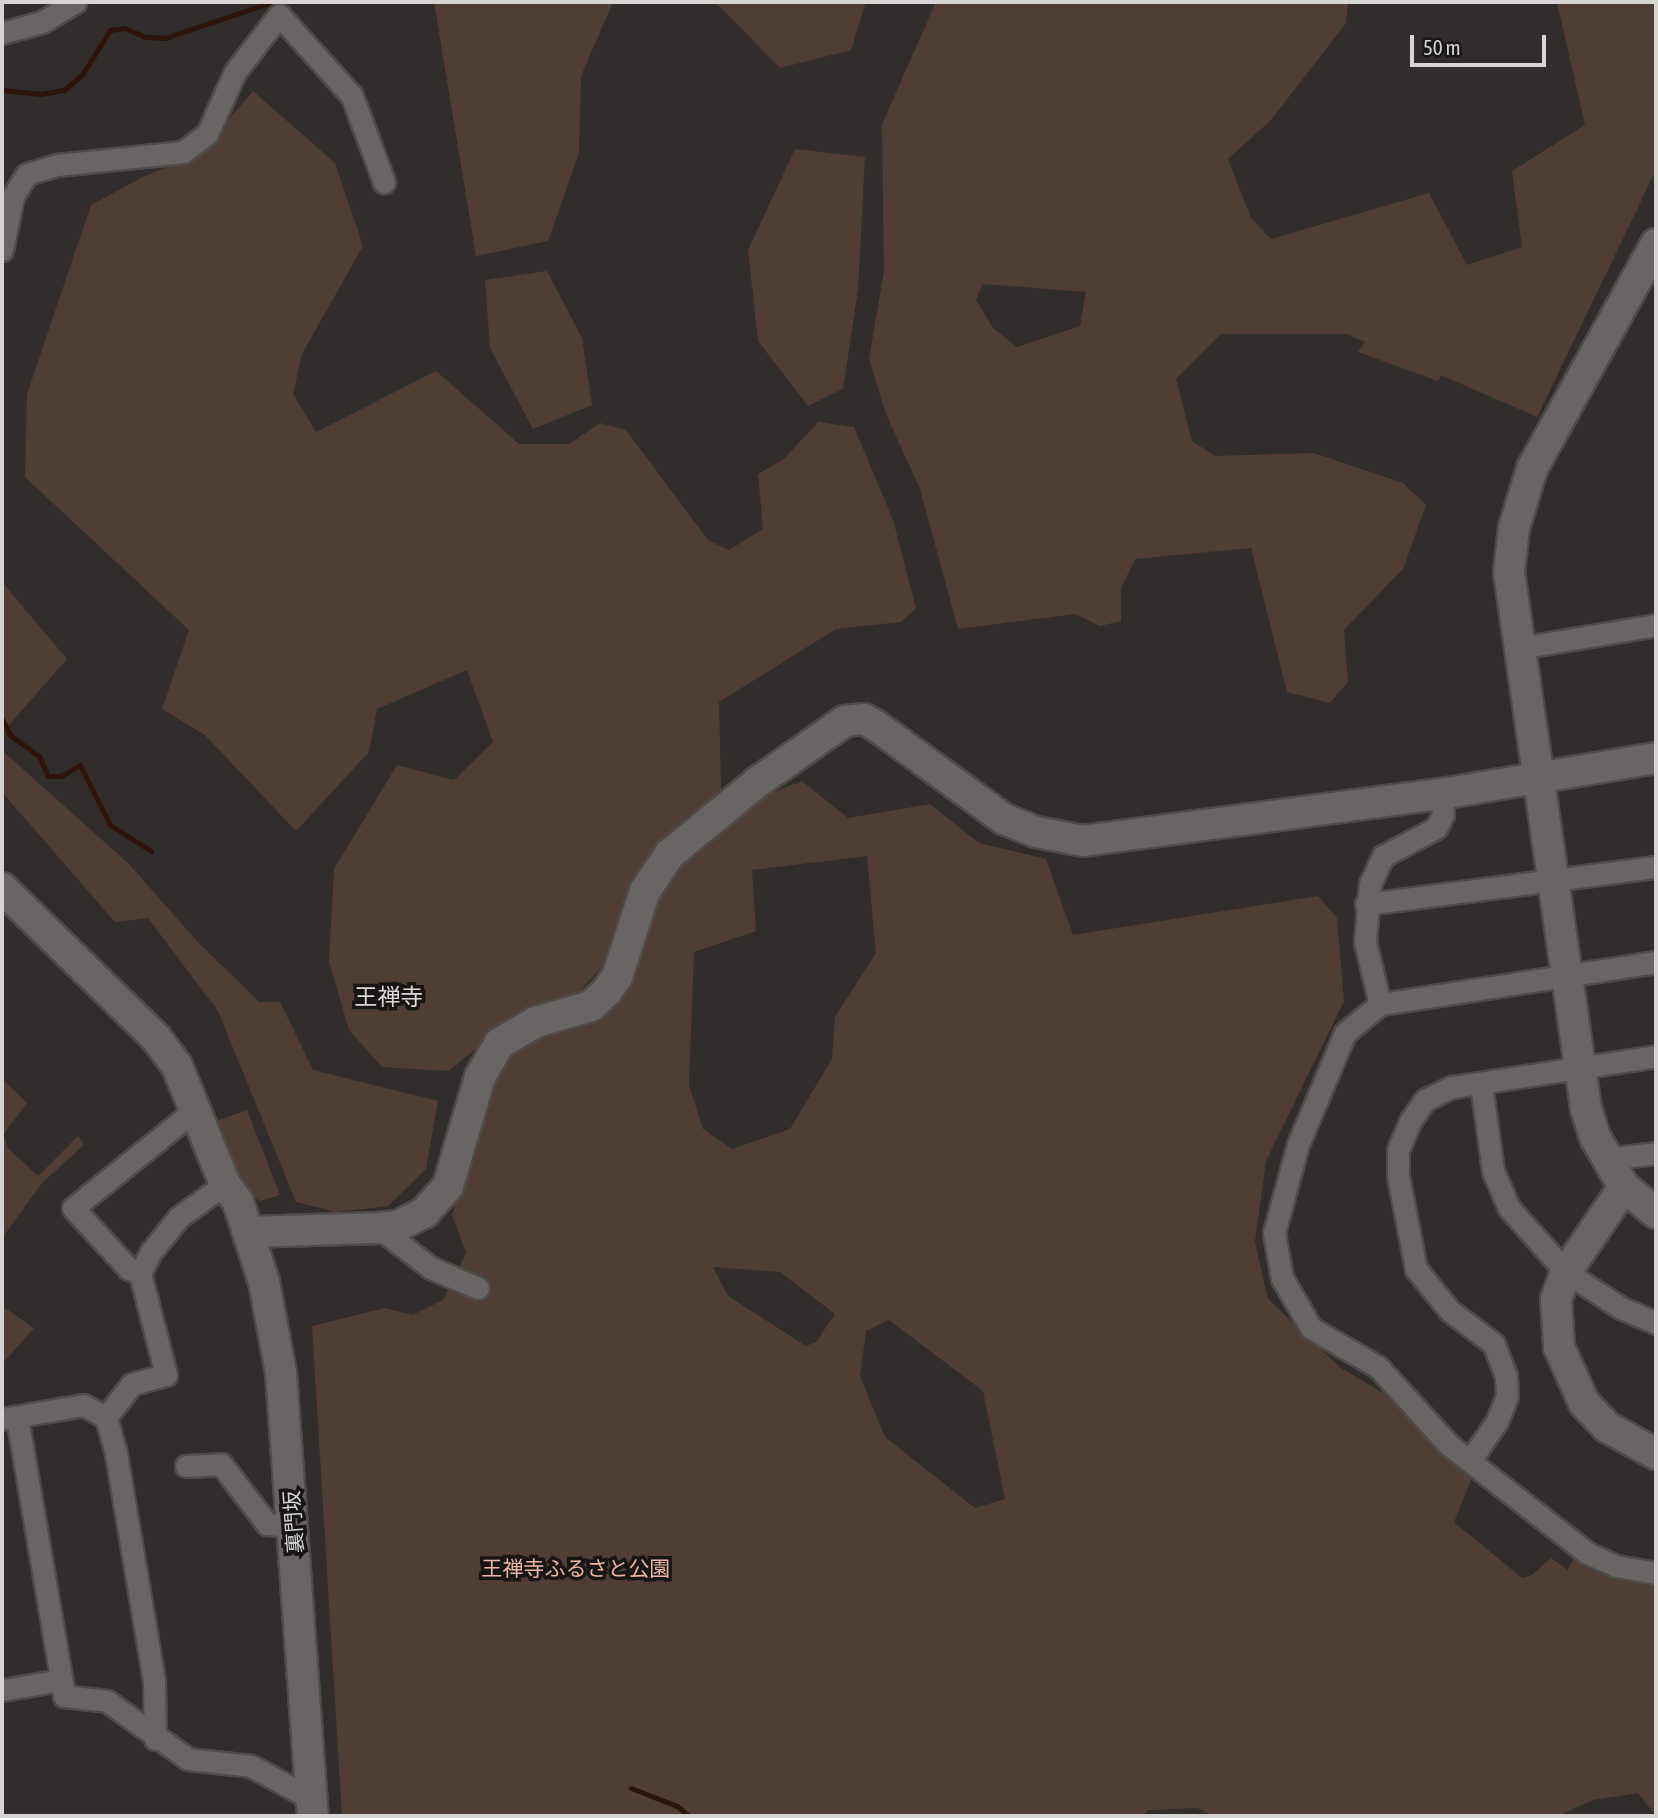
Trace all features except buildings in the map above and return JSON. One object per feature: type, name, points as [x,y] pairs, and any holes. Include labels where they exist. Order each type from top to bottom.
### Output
[{"type":"street","points":[[2,33],[42,22],[75,2]]},
{"type":"street","points":[[2,250],[13,196],[27,174],[57,165],[183,152],[207,134],[235,72],[279,15],[352,96],[384,182]]},
{"type":"street","points":[[1656,244],[1521,495],[1509,572],[1550,883],[1586,1108],[1606,1160],[1624,1187],[1656,1213]]},
{"type":"street","points":[[1519,648],[1656,625]]},
{"type":"street","points":[[248,1232],[379,1228],[412,1221],[438,1200],[448,1186],[480,1077],[500,1043],[536,1022],[591,1006],[606,992],[617,977],[645,891],[670,854],[837,723],[864,719],[1004,819],[1068,840],[1101,840],[1441,794],[1656,758]]},
{"type":"street","points":[[1380,1004],[1369,974],[1366,904],[1383,856],[1436,828],[1443,814],[1441,794]]},
{"type":"street","points":[[1366,904],[1550,883],[1656,867]]},
{"type":"street","name":"裏門坂","points":[[2,888],[156,1038],[177,1066],[225,1184],[238,1202],[274,1324],[294,1526],[313,1808]]},
{"type":"street","points":[[1656,962],[1380,1004],[1345,1033],[1298,1144],[1274,1233],[1277,1260],[1294,1306],[1311,1328],[1378,1367],[1449,1445],[1472,1458],[1587,1553],[1616,1566],[1656,1573]]},
{"type":"street","points":[[1472,1458],[1497,1421],[1507,1396],[1506,1376],[1494,1344],[1450,1311],[1416,1269],[1398,1176],[1398,1150],[1425,1100],[1452,1087],[1656,1056]]},
{"type":"street","points":[[1480,1084],[1493,1171],[1509,1208],[1566,1272],[1621,1308],[1656,1323]]},
{"type":"street","points":[[140,1273],[129,1269],[73,1208],[195,1110]]},
{"type":"street","points":[[1606,1160],[1656,1153]]},
{"type":"street","points":[[106,1417],[132,1384],[166,1375],[140,1273],[150,1253],[179,1217],[225,1184]]},
{"type":"street","points":[[1624,1187],[1566,1272],[1557,1308],[1559,1347],[1570,1377],[1584,1403],[1608,1427],[1656,1454]]},
{"type":"street","points":[[379,1228],[431,1268],[478,1288]]},
{"type":"street","points":[[155,1740],[154,1682],[116,1454],[106,1417],[83,1405],[9,1418],[64,1696],[107,1701],[155,1740],[188,1759],[251,1766],[313,1808]]},
{"type":"street","points":[[186,1466],[221,1464],[267,1524],[294,1526]]},
{"type":"street","points":[[2,1690],[61,1680]]},
{"type":"green space","points":[[434,2],[613,2],[581,76],[579,153],[548,241],[476,256]]},
{"type":"green space","points":[[715,2],[866,2],[851,50],[780,68]]},
{"type":"green space","points":[[936,2],[1348,2],[1346,23],[1271,120],[1228,159],[1251,218],[1271,239],[1429,193],[1467,265],[1522,247],[1512,171],[1585,125],[1557,2],[1656,2],[1656,170],[1537,417],[1441,375],[1438,381],[1358,352],[1365,342],[1347,334],[1221,334],[1176,379],[1192,441],[1215,456],[1314,453],[1403,483],[1426,505],[1403,569],[1344,630],[1348,682],[1330,703],[1287,692],[1251,548],[1135,559],[1121,588],[1121,621],[1100,626],[1075,614],[958,629],[920,489],[886,414],[869,359],[884,271],[882,124]],"holes":[[[983,284],[1086,292],[1080,326],[1017,347],[993,328],[976,300]]]},
{"type":"green space","points":[[253,91],[335,163],[363,246],[302,354],[293,394],[316,432],[436,371],[519,444],[569,444],[600,423],[626,430],[708,540],[729,550],[763,529],[758,474],[784,459],[818,422],[854,427],[893,520],[916,608],[901,622],[836,629],[719,702],[721,790],[665,841],[626,900],[608,961],[576,995],[513,1019],[448,1071],[382,1067],[349,1030],[329,961],[334,869],[397,765],[454,780],[493,742],[467,670],[377,709],[369,752],[296,831],[205,735],[162,709],[189,630],[25,477],[27,394],[91,205],[145,176],[198,155]]},
{"type":"green space","points":[[795,149],[865,157],[858,290],[843,389],[808,406],[758,341],[748,250]]},
{"type":"green space","points":[[547,271],[582,338],[592,405],[533,429],[490,348],[485,280]]},
{"type":"green space","points":[[2,582],[67,659],[2,733]]},
{"type":"green space","points":[[4,752],[129,864],[196,940],[259,1002],[280,1002],[313,1070],[438,1101],[426,1169],[388,1206],[336,1212],[296,1202],[218,1011],[148,918],[115,922],[2,792]]},
{"type":"green space","name":"王禅寺ふるさと公園","points":[[802,781],[848,818],[930,804],[979,843],[1046,859],[1073,935],[1318,896],[1337,918],[1344,1001],[1266,1161],[1255,1242],[1268,1299],[1341,1368],[1383,1393],[1472,1478],[1454,1522],[1522,1578],[1532,1575],[1551,1558],[1568,1570],[1574,1558],[1583,1567],[1656,1578],[1656,1816],[1638,1793],[1593,1800],[1557,1816],[1214,1816],[1197,1808],[1149,1810],[1142,1816],[342,1816],[312,1326],[385,1308],[413,1315],[443,1300],[466,1253],[452,1215],[499,1074],[523,1041],[605,1013],[673,870],[747,803]],"holes":[[[867,856],[876,953],[835,1017],[832,1059],[790,1129],[732,1149],[703,1129],[689,1085],[694,952],[756,931],[752,870]],[[713,1267],[780,1272],[835,1314],[816,1342],[806,1346],[728,1296]],[[889,1320],[983,1391],[1005,1499],[975,1508],[885,1437],[860,1376],[866,1331]]]},
{"type":"green space","points":[[2,1079],[27,1103],[3,1135],[8,1148],[38,1176],[78,1136],[84,1145],[42,1183],[2,1238]]},
{"type":"green space","points":[[247,1110],[280,1195],[260,1201],[244,1191],[216,1121]]},
{"type":"green space","points":[[2,1306],[34,1328],[2,1364]]},
{"type":"waterway","points":[[2,90],[41,94],[64,90],[82,75],[110,30],[125,28],[145,37],[165,38],[272,2]]},
{"type":"waterway","points":[[2,719],[10,735],[39,756],[48,776],[61,776],[80,765],[110,825],[151,851]]},
{"type":"waterway","points":[[631,1788],[677,1806],[689,1816]]},
{"type":"district","name":"王禅寺","points":[[389,997]]}]
